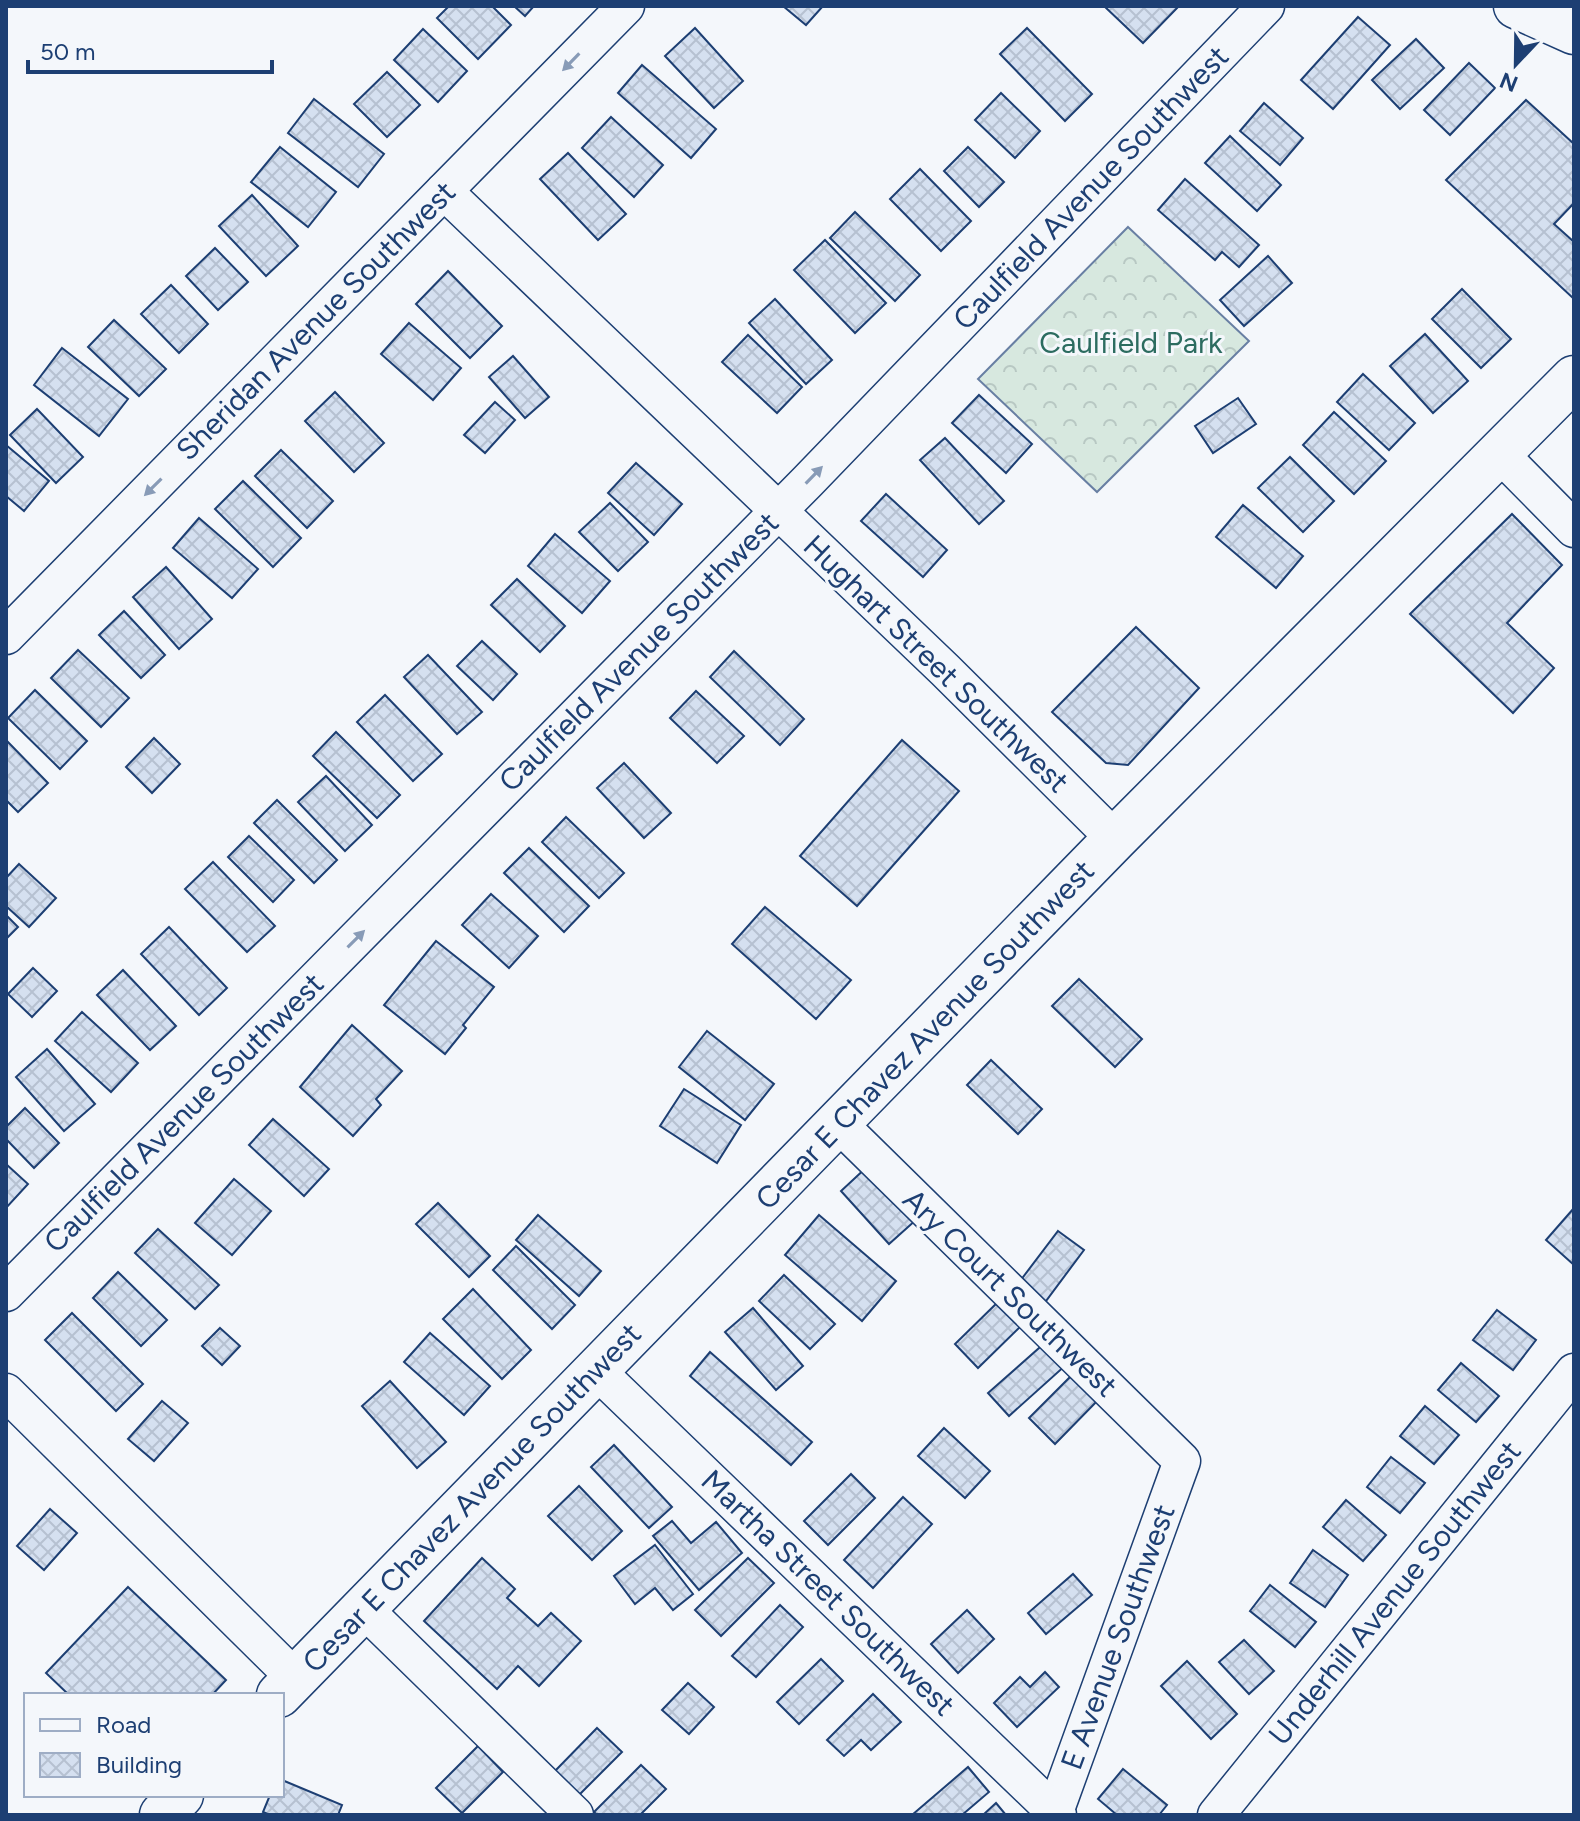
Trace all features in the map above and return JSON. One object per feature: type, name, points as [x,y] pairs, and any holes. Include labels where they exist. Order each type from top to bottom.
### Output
[{"type":"main road","points":[[1516,6],[1574,32]]},
{"type":"main road","name":"Cesar E Chavez Avenue Southwest","points":[[287,1687],[1115,839],[1574,378]]},
{"type":"main road","points":[[162,1815],[179,1797]]},
{"type":"street","name":"Sheridan Avenue Southwest","points":[[6,636],[626,6]]},
{"type":"street","name":"Caulfield Avenue Southwest","points":[[6,1293],[778,512],[1266,6]]},
{"type":"street","name":"Hughart Street Southwest","points":[[444,191],[945,670],[1115,839]]},
{"type":"street","points":[[1500,454],[1574,529]]},
{"type":"street","name":"Ary Court Southwest","points":[[839,1124],[1182,1461]]},
{"type":"street","name":"Martha Street Southwest","points":[[597,1371],[1056,1814]]},
{"type":"street","name":"Underhill Avenue Southwest","points":[[1216,1815],[1574,1372]]},
{"type":"street","points":[[6,1392],[287,1687]]},
{"type":"street","name":"E Avenue Southwest","points":[[1056,1814],[1182,1461]]},
{"type":"street","points":[[364,1609],[575,1815]]},
{"type":"green space","name":"Caulfield Park","points":[[1128,227],[1249,341],[1097,492],[978,379]]},
{"type":"building","points":[[449,6],[492,6],[511,25],[478,59],[437,18]]},
{"type":"building","points":[[514,6],[534,6],[525,16]]},
{"type":"building","points":[[783,6],[823,6],[806,25]]},
{"type":"building","points":[[1104,6],[1179,6],[1143,43]]},
{"type":"building","points":[[1358,17],[1390,45],[1333,109],[1301,80]]},
{"type":"building","points":[[695,28],[743,81],[714,108],[665,56]]},
{"type":"building","points":[[1027,28],[1092,94],[1065,121],[1000,54]]},
{"type":"building","points":[[423,29],[467,71],[438,102],[394,60]]},
{"type":"building","points":[[1416,39],[1444,68],[1400,109],[1372,80]]},
{"type":"building","points":[[1469,63],[1495,88],[1450,135],[1424,110]]},
{"type":"building","points":[[642,65],[716,129],[691,158],[618,93]]},
{"type":"building","points":[[387,72],[420,105],[387,137],[354,104]]},
{"type":"building","points":[[1001,93],[1040,131],[1015,158],[975,120]]},
{"type":"building","points":[[314,99],[384,154],[358,187],[288,133]]},
{"type":"building","points":[[1526,100],[1574,144],[1574,203],[1554,224],[1574,242],[1574,299],[1446,180]]},
{"type":"building","points":[[1264,103],[1303,138],[1280,165],[1240,131]]},
{"type":"building","points":[[611,117],[663,165],[634,197],[582,148]]},
{"type":"building","points":[[1230,136],[1281,185],[1257,211],[1205,163]]},
{"type":"building","points":[[280,147],[336,192],[308,227],[251,182]]},
{"type":"building","points":[[968,147],[1004,182],[979,207],[944,171]]},
{"type":"building","points":[[568,153],[626,214],[598,240],[540,179]]},
{"type":"building","points":[[920,169],[971,221],[941,251],[890,199]]},
{"type":"building","points":[[1185,179],[1259,245],[1239,267],[1222,252],[1215,260],[1158,210]]},
{"type":"building","points":[[252,195],[298,246],[266,276],[219,226]]},
{"type":"building","points":[[855,212],[920,275],[895,301],[830,238]]},
{"type":"building","points":[[825,240],[886,303],[855,333],[794,270]]},
{"type":"building","points":[[215,248],[248,282],[218,310],[186,276]]},
{"type":"building","points":[[1268,256],[1292,283],[1244,326],[1220,300]]},
{"type":"building","points":[[448,271],[502,326],[470,358],[416,304]]},
{"type":"building","points":[[171,285],[208,324],[179,353],[141,314]]},
{"type":"building","points":[[1462,289],[1511,339],[1481,368],[1432,319]]},
{"type":"building","points":[[775,299],[832,360],[806,384],[749,323]]},
{"type":"building","points":[[114,320],[166,369],[139,396],[88,347]]},
{"type":"building","points":[[409,323],[461,368],[433,400],[381,354]]},
{"type":"building","points":[[1425,334],[1468,381],[1433,413],[1390,366]]},
{"type":"building","points":[[748,335],[802,387],[777,413],[722,362]]},
{"type":"building","points":[[62,348],[128,399],[99,436],[34,385]]},
{"type":"building","points":[[513,356],[549,397],[525,418],[489,377]]},
{"type":"building","points":[[1363,374],[1415,423],[1389,450],[1337,402]]},
{"type":"building","points":[[335,392],[384,443],[354,472],[305,421]]},
{"type":"building","points":[[979,395],[1032,444],[1006,473],[952,423]]},
{"type":"building","points":[[1238,398],[1256,424],[1213,453],[1195,426]]},
{"type":"building","points":[[495,402],[515,420],[485,453],[464,435]]},
{"type":"building","points":[[37,409],[83,457],[56,483],[10,435]]},
{"type":"building","points":[[1334,412],[1386,461],[1354,494],[1303,445]]},
{"type":"building","points":[[945,438],[1004,501],[979,524],[920,460]]},
{"type":"building","points":[[6,445],[49,481],[24,511],[6,496]]},
{"type":"building","points":[[281,450],[333,501],[307,528],[255,476]]},
{"type":"building","points":[[1290,457],[1334,501],[1303,532],[1258,488]]},
{"type":"building","points":[[636,463],[682,504],[654,535],[608,493]]},
{"type":"building","points":[[243,481],[301,538],[273,567],[215,509]]},
{"type":"building","points":[[886,494],[947,550],[923,577],[861,521]]},
{"type":"building","points":[[610,503],[648,542],[618,571],[579,532]]},
{"type":"building","points":[[1243,505],[1303,556],[1276,588],[1216,537]]},
{"type":"building","points":[[1512,514],[1562,565],[1507,623],[1554,668],[1513,713],[1410,614]]},
{"type":"building","points":[[199,518],[258,569],[232,598],[173,548]]},
{"type":"building","points":[[555,534],[610,581],[582,613],[528,566]]},
{"type":"building","points":[[166,567],[212,619],[179,649],[133,597]]},
{"type":"building","points":[[517,579],[565,626],[540,652],[491,605]]},
{"type":"building","points":[[124,611],[165,655],[141,678],[99,635]]},
{"type":"building","points":[[1136,627],[1199,688],[1128,765],[1106,763],[1052,712]]},
{"type":"building","points":[[482,641],[517,674],[493,700],[457,666]]},
{"type":"building","points":[[78,650],[129,698],[101,727],[51,678]]},
{"type":"building","points":[[734,651],[804,719],[780,745],[710,677]]},
{"type":"building","points":[[428,655],[482,712],[457,734],[404,677]]},
{"type":"building","points":[[35,690],[87,741],[60,769],[8,718]]},
{"type":"building","points":[[696,691],[744,736],[717,763],[670,718]]},
{"type":"building","points":[[385,695],[442,754],[413,781],[357,722]]},
{"type":"building","points":[[336,732],[400,795],[377,818],[313,756]]},
{"type":"building","points":[[154,738],[180,764],[152,793],[126,767]]},
{"type":"building","points":[[6,740],[48,783],[18,812],[6,800]]},
{"type":"building","points":[[902,740],[959,791],[857,906],[800,856]]},
{"type":"building","points":[[624,763],[671,813],[644,838],[597,788]]},
{"type":"building","points":[[326,776],[372,825],[345,851],[298,802]]},
{"type":"building","points":[[277,800],[337,860],[314,883],[254,823]]},
{"type":"building","points":[[566,817],[624,873],[599,898],[542,842]]},
{"type":"building","points":[[249,836],[294,880],[273,902],[228,857]]},
{"type":"building","points":[[529,848],[589,906],[564,932],[504,873]]},
{"type":"building","points":[[213,862],[275,926],[247,952],[185,889]]},
{"type":"building","points":[[19,864],[56,898],[29,927],[6,906],[6,878]]},
{"type":"building","points":[[491,894],[538,936],[509,968],[462,925]]},
{"type":"building","points":[[765,907],[851,980],[816,1019],[732,944]]},
{"type":"building","points":[[6,915],[18,927],[6,939]]},
{"type":"building","points":[[169,927],[227,988],[199,1015],[141,954]]},
{"type":"building","points":[[436,941],[494,987],[463,1025],[466,1028],[445,1054],[384,1005]]},
{"type":"building","points":[[33,968],[57,991],[32,1017],[8,994]]},
{"type":"building","points":[[123,970],[176,1026],[150,1050],[97,995]]},
{"type":"building","points":[[1079,979],[1142,1039],[1115,1067],[1052,1006]]},
{"type":"building","points":[[82,1012],[138,1063],[111,1092],[55,1041]]},
{"type":"building","points":[[352,1025],[402,1071],[376,1099],[381,1105],[353,1136],[300,1087]]},
{"type":"building","points":[[707,1031],[774,1084],[745,1120],[679,1067]]},
{"type":"building","points":[[47,1049],[95,1104],[64,1131],[16,1077]]},
{"type":"building","points":[[991,1060],[1042,1109],[1018,1134],[967,1085]]},
{"type":"building","points":[[684,1089],[741,1125],[717,1163],[660,1126]]},
{"type":"building","points":[[25,1108],[59,1143],[34,1168],[6,1139],[6,1127]]},
{"type":"building","points":[[273,1119],[329,1169],[304,1196],[249,1145]]},
{"type":"building","points":[[6,1164],[28,1184],[6,1208]]},
{"type":"building","points":[[868,1166],[917,1219],[889,1244],[841,1191]]},
{"type":"building","points":[[234,1179],[271,1211],[232,1255],[195,1223]]},
{"type":"building","points":[[438,1203],[490,1256],[469,1277],[416,1224]]},
{"type":"building","points":[[1574,1208],[1574,1265],[1546,1240]]},
{"type":"building","points":[[538,1215],[601,1271],[579,1296],[516,1240]]},
{"type":"building","points":[[819,1215],[896,1281],[862,1321],[785,1255]]},
{"type":"building","points":[[158,1229],[219,1285],[195,1309],[135,1253]]},
{"type":"building","points":[[1058,1231],[1084,1250],[1043,1305],[1017,1285]]},
{"type":"building","points":[[516,1246],[575,1305],[552,1329],[493,1270]]},
{"type":"building","points":[[118,1272],[167,1320],[141,1346],[93,1298]]},
{"type":"building","points":[[784,1275],[835,1324],[810,1349],[759,1301]]},
{"type":"building","points":[[473,1289],[531,1350],[502,1379],[443,1319]]},
{"type":"building","points":[[1000,1300],[1024,1323],[978,1368],[955,1344]]},
{"type":"building","points":[[753,1308],[803,1366],[776,1390],[725,1332]]},
{"type":"building","points":[[1497,1310],[1536,1340],[1513,1370],[1473,1340]]},
{"type":"building","points":[[72,1313],[143,1384],[116,1411],[45,1340]]},
{"type":"building","points":[[220,1328],[240,1346],[222,1365],[202,1346]]},
{"type":"building","points":[[430,1333],[490,1386],[464,1415],[404,1362]]},
{"type":"building","points":[[1047,1341],[1067,1364],[1009,1416],[988,1393]]},
{"type":"building","points":[[710,1352],[812,1442],[791,1465],[690,1376]]},
{"type":"building","points":[[1461,1363],[1499,1396],[1476,1422],[1438,1390]]},
{"type":"building","points":[[1076,1371],[1102,1396],[1055,1444],[1029,1418]]},
{"type":"building","points":[[390,1381],[446,1442],[417,1468],[362,1406]]},
{"type":"building","points":[[162,1401],[188,1423],[154,1461],[128,1439]]},
{"type":"building","points":[[1425,1406],[1459,1435],[1434,1464],[1400,1436]]},
{"type":"building","points":[[944,1428],[990,1471],[965,1498],[918,1456]]},
{"type":"building","points":[[614,1445],[672,1507],[649,1528],[591,1467]]},
{"type":"building","points":[[1391,1457],[1425,1483],[1400,1513],[1367,1487]]},
{"type":"building","points":[[851,1474],[875,1498],[828,1545],[804,1521]]},
{"type":"building","points":[[579,1486],[622,1531],[592,1560],[548,1516]]},
{"type":"building","points":[[903,1497],[932,1524],[873,1588],[844,1560]]},
{"type":"building","points":[[1346,1500],[1386,1535],[1363,1561],[1323,1527]]},
{"type":"building","points":[[50,1509],[77,1533],[44,1570],[17,1546]]},
{"type":"building","points":[[672,1521],[691,1543],[716,1522],[742,1553],[699,1590],[653,1536]]},
{"type":"building","points":[[655,1545],[693,1594],[673,1610],[655,1588],[635,1604],[614,1576]]},
{"type":"building","points":[[1313,1550],[1348,1575],[1325,1607],[1290,1583]]},
{"type":"building","points":[[482,1558],[515,1589],[507,1598],[538,1626],[551,1613],[581,1641],[539,1686],[518,1666],[497,1689],[424,1621]]},
{"type":"building","points":[[748,1558],[774,1583],[721,1636],[695,1610]]},
{"type":"building","points":[[1073,1574],[1092,1595],[1046,1634],[1028,1613]]},
{"type":"building","points":[[1270,1585],[1316,1622],[1295,1647],[1250,1611]]},
{"type":"building","points":[[128,1587],[226,1680],[214,1693],[67,1693],[46,1673]]},
{"type":"building","points":[[780,1605],[803,1627],[756,1677],[732,1656]]},
{"type":"building","points":[[967,1610],[994,1639],[958,1673],[931,1644]]},
{"type":"building","points":[[1244,1640],[1274,1671],[1249,1694],[1219,1662]]},
{"type":"building","points":[[821,1659],[843,1681],[799,1724],[777,1702]]},
{"type":"building","points":[[1187,1661],[1237,1714],[1211,1739],[1161,1686]]},
{"type":"building","points":[[1045,1672],[1059,1687],[1017,1727],[994,1703],[1020,1677],[1030,1687]]},
{"type":"building","points":[[688,1683],[714,1707],[689,1734],[662,1710]]},
{"type":"building","points":[[873,1694],[901,1722],[871,1750],[861,1740],[844,1756],[827,1740]]},
{"type":"building","points":[[597,1728],[622,1752],[577,1797],[553,1773]]},
{"type":"building","points":[[478,1746],[503,1772],[462,1813],[436,1788]]},
{"type":"building","points":[[641,1765],[666,1789],[640,1815],[597,1815],[594,1812]]},
{"type":"building","points":[[968,1767],[989,1792],[962,1815],[912,1815]]},
{"type":"building","points":[[1123,1769],[1167,1805],[1159,1815],[1117,1815],[1098,1799]]},
{"type":"building","points":[[284,1781],[342,1805],[338,1815],[270,1815],[263,1812],[269,1797],[284,1797]]},
{"type":"building","points":[[996,1803],[1006,1815],[983,1815]]}]
